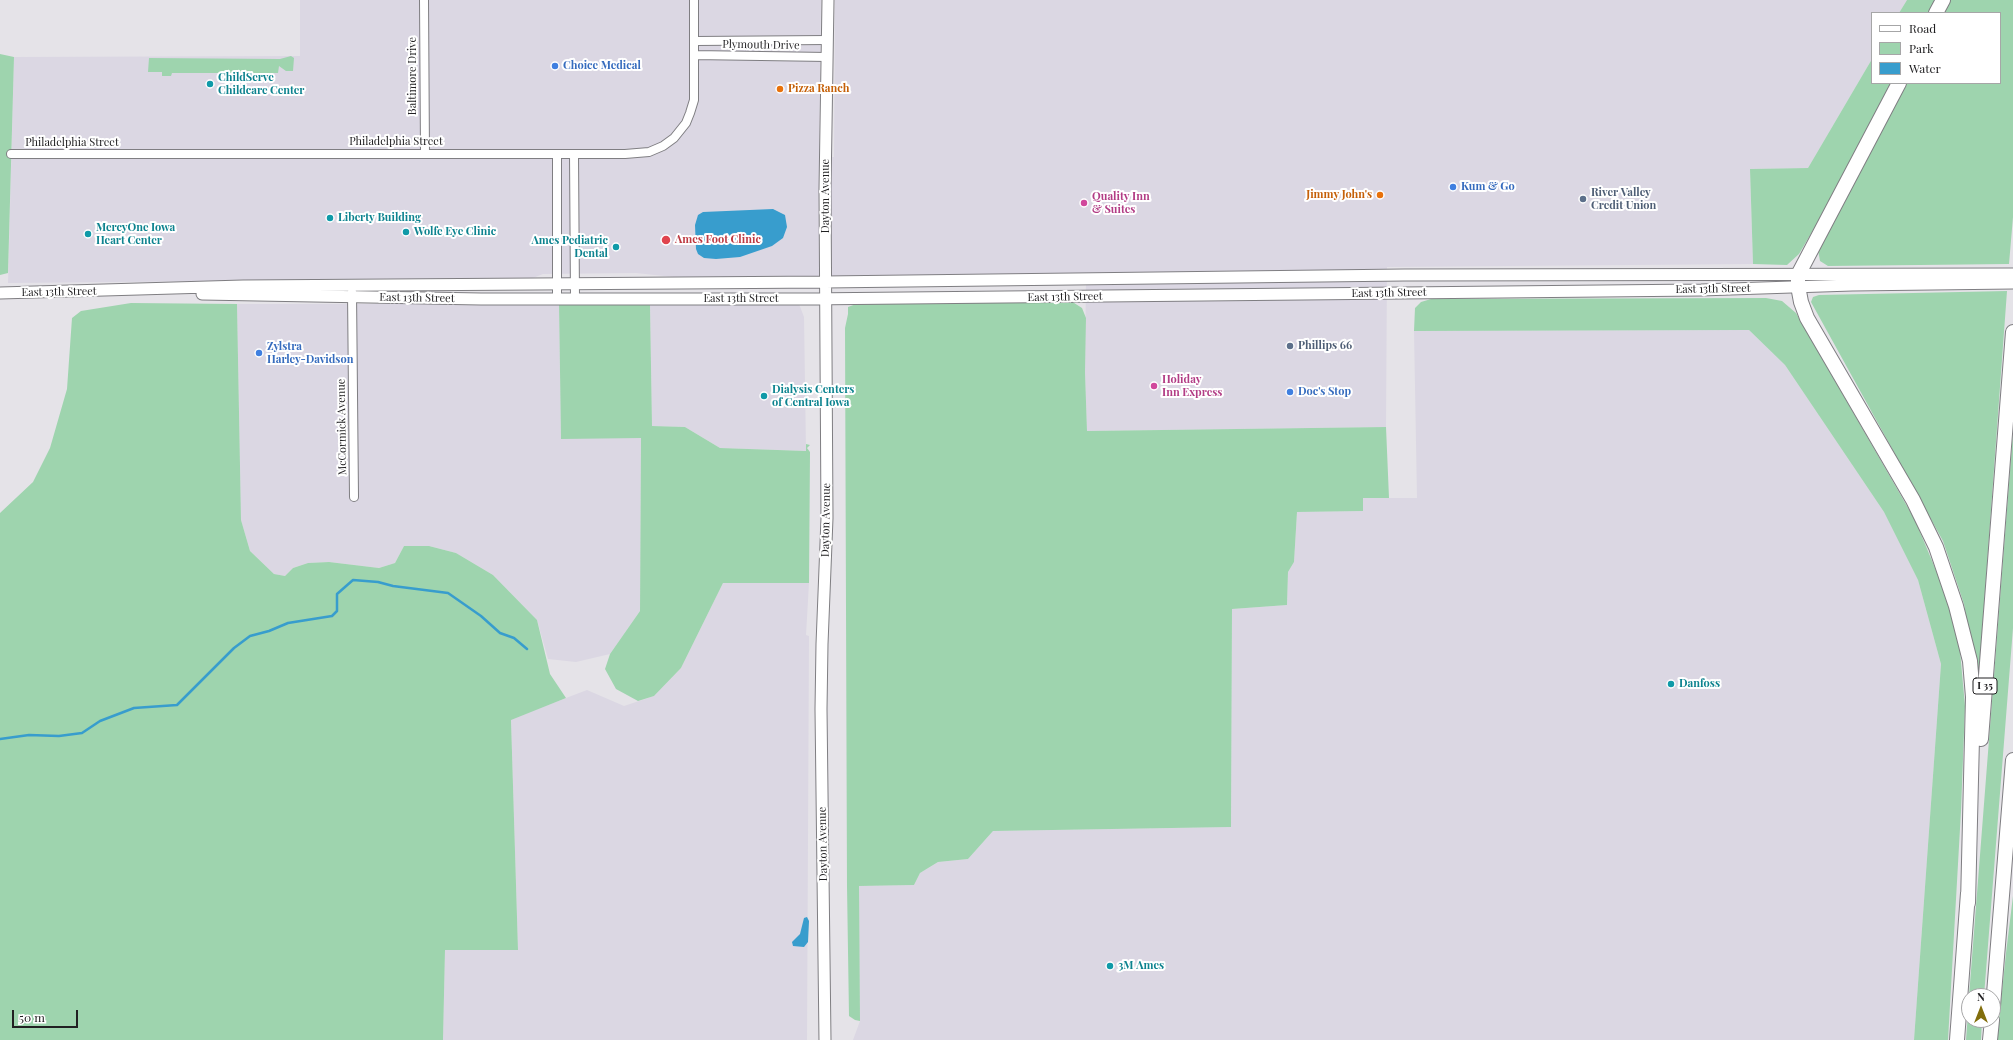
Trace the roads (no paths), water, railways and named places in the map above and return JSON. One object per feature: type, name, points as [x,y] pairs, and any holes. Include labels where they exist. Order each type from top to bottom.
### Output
[{"type":"highway","points":[[1937,12],[1943,0]]},
{"type":"highway","points":[[1898,84],[1798,281],[1801,302],[1808,318],[1913,500],[1936,547],[1956,606],[1970,661],[1973,697],[1968,902]]},
{"type":"highway","name":"I 35","points":[[1957,1040],[2013,332]]},
{"type":"highway","points":[[1995,988],[2013,760]]},
{"type":"highway","points":[[2000,927],[2013,858]]},
{"type":"highway","points":[[1990,1040],[1991,1028]]},
{"type":"main road","name":"Dayton Avenue","points":[[825,1040],[821,702],[827,518],[825,282],[828,0]]},
{"type":"main road","name":"East 13th Street","points":[[0,293],[118,291],[243,286],[825,282],[1412,275],[1689,274],[1798,281],[2013,283]]},
{"type":"main road","name":"East 13th Street","points":[[118,291],[352,297],[826,299],[1685,290],[1798,281],[2013,274]]},
{"type":"street","name":"Baltimore Drive","points":[[424,0],[424,153]]},
{"type":"street","name":"Philadelphia Street","points":[[11,154],[574,154],[649,152],[663,146],[674,138],[686,123],[694,100],[694,0]]},
{"type":"street","name":"Plymouth Drive","points":[[695,41],[828,40]]},
{"type":"street","name":"Plymouth Drive","points":[[694,55],[828,57]]},
{"type":"street","points":[[556,154],[556,299]]},
{"type":"street","points":[[574,154],[575,299]]},
{"type":"street","name":"McCormick Avenue","points":[[352,285],[354,497]]},
{"type":"water","points":[[773,209],[785,215],[787,227],[783,238],[772,246],[740,257],[716,259],[704,258],[698,254],[696,249],[695,225],[698,215],[703,212]]},
{"type":"water","points":[[807,917],[809,921],[808,942],[804,947],[793,946],[792,942],[800,934],[804,918]]},
{"type":"waterway","points":[[0,739],[29,735],[59,736],[82,733],[100,721],[134,708],[177,705],[234,648],[250,636],[269,631],[288,623],[332,616],[337,611],[337,594],[353,580],[378,582],[393,586],[448,593],[481,616],[500,633],[514,638],[527,649]]},
{"type":"place","name":"Choice Medical","points":[[555,66]]},
{"type":"place","name":"ChildServe Childcare Center","points":[[210,84]]},
{"type":"place","name":"Pizza Ranch","points":[[780,89]]},
{"type":"place","name":"Kum & Go","points":[[1453,187]]},
{"type":"place","name":"Jimmy John's","points":[[1380,195]]},
{"type":"place","name":"River Valley Credit Union","points":[[1583,199]]},
{"type":"place","name":"Quality Inn & Suites","points":[[1084,203]]},
{"type":"place","name":"Liberty Building","points":[[330,218]]},
{"type":"place","name":"Wolfe Eye Clinic","points":[[406,232]]},
{"type":"place","name":"MercyOne Iowa Heart Center","points":[[88,234]]},
{"type":"place","name":"Ames Foot Clinic","points":[[666,240]]},
{"type":"place","name":"Ames Pediatric Dental","points":[[616,247]]},
{"type":"place","name":"Phillips 66","points":[[1290,346]]},
{"type":"place","name":"Zylstra Harley-Davidson","points":[[259,353]]},
{"type":"place","name":"Holiday Inn Express","points":[[1154,386]]},
{"type":"place","name":"Doc's Stop","points":[[1290,392]]},
{"type":"place","name":"Dialysis Centers of Central Iowa","points":[[764,396]]},
{"type":"place","name":"Danfoss","points":[[1671,684]]},
{"type":"place","name":"3M Ames","points":[[1110,966]]}]
